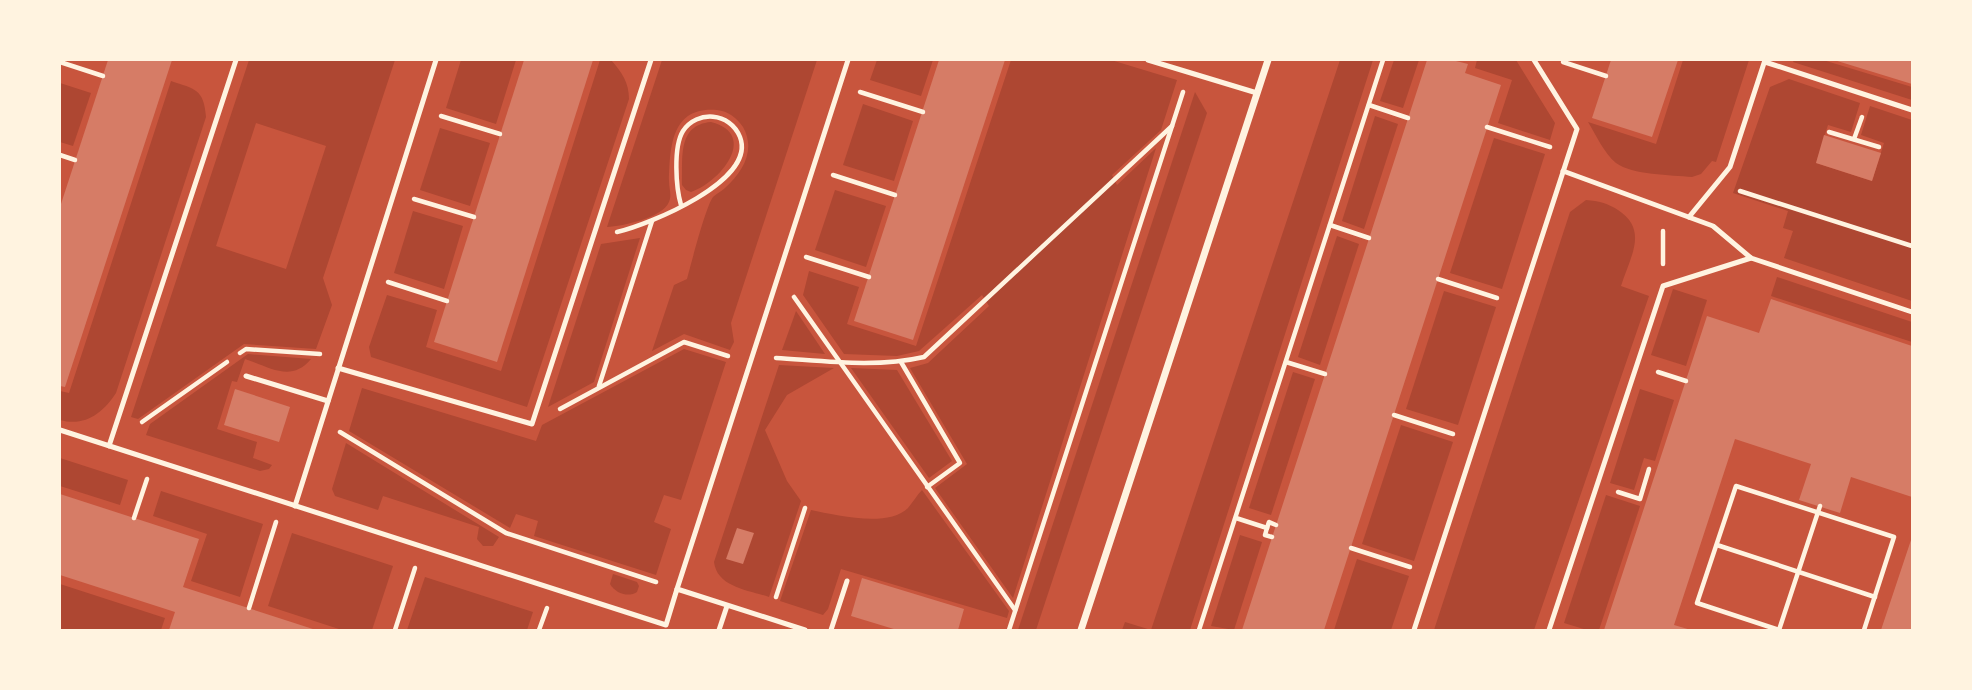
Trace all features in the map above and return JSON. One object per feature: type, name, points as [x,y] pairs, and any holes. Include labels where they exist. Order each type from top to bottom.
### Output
[{"type":"street","points":[[1081,631],[1268,60]]},
{"type":"lane","points":[[109,446],[236,60]]},
{"type":"lane","points":[[295,506],[436,60]]},
{"type":"lane","points":[[338,368],[532,424],[651,60]]},
{"type":"lane","points":[[60,430],[666,625],[848,60]]},
{"type":"lane","points":[[1148,60],[1257,93]]},
{"type":"lane","points":[[1414,631],[1577,129],[1534,60]]},
{"type":"lane","points":[[1689,217],[1730,167],[1765,61],[1913,110]]},
{"type":"lane","points":[[1563,171],[1713,226],[1751,258],[1913,312]]},
{"type":"lane","points":[[1549,631],[1663,286],[1751,258]]},
{"type":"lane","points":[[246,376],[328,401]]},
{"type":"lane","points":[[831,631],[847,581]]},
{"type":"lane","points":[[677,589],[805,631]]},
{"type":"lane","points":[[719,631],[727,606]]},
{"type":"lane","points":[[654,631],[657,622]]},
{"type":"path","points":[[1201,630],[1383,60]]},
{"type":"path","points":[[1556,60],[1606,76]]},
{"type":"path","points":[[60,62],[103,76]]},
{"type":"path","points":[[1009,631],[1190,72]]},
{"type":"path","points":[[839,85],[922,112]]},
{"type":"path","points":[[1369,105],[1408,118]]},
{"type":"path","points":[[420,109],[500,134]]},
{"type":"path","points":[[595,234],[616,232],[653,220],[702,195],[725,178],[736,163],[741,148],[740,137],[724,119],[714,116],[701,118],[692,122],[682,132],[678,146],[677,187],[681,205]]},
{"type":"path","points":[[532,424],[684,342],[728,356],[839,362],[901,362],[924,357],[1172,126]]},
{"type":"path","points":[[1487,127],[1569,154]]},
{"type":"path","points":[[1829,132],[1879,147]]},
{"type":"path","points":[[60,155],[75,160]]},
{"type":"path","points":[[812,168],[895,195]]},
{"type":"path","points":[[1716,183],[1913,246]]},
{"type":"path","points":[[394,192],[474,217]]},
{"type":"path","points":[[1663,286],[1664,208]]},
{"type":"path","points":[[599,388],[653,220]]},
{"type":"path","points":[[1330,225],[1369,238]]},
{"type":"path","points":[[785,250],[869,277]]},
{"type":"path","points":[[778,273],[1015,611]]},
{"type":"path","points":[[367,276],[447,301]]},
{"type":"path","points":[[1438,279],[1520,305]]},
{"type":"path","points":[[166,405],[246,349],[342,356]]},
{"type":"path","points":[[901,362],[960,463],[927,487]]},
{"type":"path","points":[[1286,362],[1325,374]]},
{"type":"path","points":[[1394,415],[1475,441]]},
{"type":"path","points":[[322,421],[506,533],[677,589]]},
{"type":"path","points":[[134,518],[153,460]]},
{"type":"path","points":[[1597,485],[1640,499],[1649,469]]},
{"type":"path","points":[[1820,506],[1818,513],[1798,571],[1779,630],[1698,603],[1736,486],[1818,513],[1894,537],[1864,631]]},
{"type":"path","points":[[248,608],[283,502]]},
{"type":"path","points":[[768,619],[805,508]]},
{"type":"path","points":[[1236,518],[1267,528]]},
{"type":"path","points":[[1272,537],[1265,535],[1269,522],[1276,525]]},
{"type":"path","points":[[1717,545],[1875,597]]},
{"type":"path","points":[[395,631],[422,546]]},
{"type":"path","points":[[1351,548],[1432,575]]},
{"type":"shaded area","points":[[249,60],[395,60],[323,278],[332,305],[316,349],[244,344],[138,419],[131,417]],"holes":[[[256,123],[326,146],[286,269],[216,246]]]},
{"type":"shaded area","points":[[461,60],[516,60],[496,124],[446,108]]},
{"type":"shaded area","points":[[600,60],[611,60],[618,69],[626,83],[629,99],[527,407],[371,357],[369,347],[387,295],[437,310],[426,347],[501,371]]},
{"type":"shaded area","points":[[662,60],[817,60],[731,323],[734,342],[730,350],[684,334],[652,351],[674,285],[687,279],[710,202],[737,175],[746,160],[747,136],[738,121],[728,113],[717,110],[690,115],[676,131],[672,143],[670,197],[665,208],[651,217],[607,227]]},
{"type":"shaded area","points":[[877,60],[933,60],[921,96],[870,80]]},
{"type":"shaded area","points":[[1011,60],[1111,60],[1177,80],[1161,130],[1112,175],[1117,185],[1156,148],[1013,598],[935,488],[967,464],[910,368],[928,363],[989,306],[982,295],[919,351],[897,356],[844,354],[803,295],[809,271],[859,287],[847,324],[916,346]]},
{"type":"shaded area","points":[[1340,60],[1373,60],[1190,630],[1151,630]]},
{"type":"shaded area","points":[[1394,60],[1419,60],[1403,108],[1380,101]]},
{"type":"shaded area","points":[[1477,60],[1516,60],[1555,123],[1550,140],[1498,123],[1512,80],[1475,68]]},
{"type":"shaded area","points":[[1683,60],[1749,60],[1716,162],[1712,161],[1701,174],[1692,177],[1642,172],[1616,163],[1588,122],[1656,144]]},
{"type":"shaded area","points":[[1823,60],[1912,87],[1912,100],[1793,62]]},
{"type":"shaded area","points":[[1789,79],[1860,103],[1851,132],[1828,125],[1816,163],[1872,181],[1884,143],[1861,135],[1870,106],[1912,120],[1912,301],[1784,258],[1793,231],[1783,228],[1788,211],[1733,193],[1770,87]]},
{"type":"shaded area","points":[[171,81],[197,91],[203,101],[206,117],[116,393],[105,407],[92,417],[77,422],[60,420],[60,391],[69,393]]},
{"type":"shaded area","points":[[60,83],[91,93],[73,146],[60,142]]},
{"type":"shaded area","points":[[1195,92],[1207,113],[1036,630],[1018,630]]},
{"type":"shaded area","points":[[863,104],[913,121],[894,181],[843,165]]},
{"type":"shaded area","points":[[1375,116],[1398,124],[1364,229],[1342,221]]},
{"type":"shaded area","points":[[711,122],[725,128],[732,137],[734,147],[723,169],[702,187],[691,192],[682,185],[684,144],[692,129]]},
{"type":"shaded area","points":[[440,128],[490,143],[470,206],[420,190]]},
{"type":"shaded area","points":[[1494,138],[1545,154],[1502,289],[1450,273]]},
{"type":"shaded area","points":[[835,190],[886,206],[866,267],[815,250]]},
{"type":"shaded area","points":[[1586,200],[1606,204],[1618,210],[1633,226],[1635,245],[1621,286],[1649,296],[1534,630],[1434,630],[1570,212]]},
{"type":"shaded area","points":[[413,211],[463,226],[444,289],[394,273]]},
{"type":"shaded area","points":[[1337,236],[1359,244],[1320,365],[1298,357]]},
{"type":"shaded area","points":[[640,238],[594,382],[548,407],[601,244]]},
{"type":"shaded area","points":[[1777,277],[1912,322],[1912,342],[1771,296]]},
{"type":"shaded area","points":[[1673,289],[1707,300],[1686,366],[1651,355]]},
{"type":"shaded area","points":[[1444,291],[1496,307],[1458,425],[1406,409]]},
{"type":"shaded area","points":[[796,311],[825,354],[782,350]]},
{"type":"shaded area","points":[[684,349],[726,362],[681,500],[664,495],[654,522],[671,529],[656,575],[534,536],[538,521],[516,514],[510,528],[349,431],[362,388],[536,441],[542,425]]},
{"type":"shaded area","points":[[248,354],[311,359],[296,370],[288,372],[245,359],[237,382],[232,381],[217,429],[257,442],[253,458],[272,465],[269,469],[260,471],[146,435],[150,424]]},
{"type":"shaded area","points":[[779,365],[834,368],[787,395],[765,430],[787,481],[801,501],[769,597],[727,582],[716,570],[714,562]]},
{"type":"shaded area","points":[[851,368],[897,370],[952,461],[929,478]]},
{"type":"shaded area","points":[[1293,372],[1315,379],[1271,515],[1249,508]]},
{"type":"shaded area","points":[[1640,389],[1674,400],[1655,461],[1644,458],[1634,490],[1610,483]]},
{"type":"shaded area","points":[[1401,425],[1453,442],[1414,561],[1362,544]]},
{"type":"shaded area","points":[[346,443],[499,537],[493,546],[483,546],[477,539],[479,527],[383,496],[378,510],[335,496],[332,489]]},
{"type":"shaded area","points":[[60,458],[128,480],[120,505],[60,486]]},
{"type":"shaded area","points":[[922,490],[1009,611],[1007,618],[841,569],[828,609],[823,615],[780,601],[811,510],[861,518],[888,517],[908,508]]},
{"type":"shaded area","points":[[161,491],[263,524],[240,597],[191,581],[207,534],[153,516]]},
{"type":"shaded area","points":[[1606,495],[1640,506],[1599,630],[1587,630],[1564,623]]},
{"type":"shaded area","points":[[292,533],[393,566],[372,630],[342,630],[268,606]]},
{"type":"shaded area","points":[[1240,535],[1262,542],[1234,630],[1211,626]]},
{"type":"shaded area","points":[[1357,559],[1409,576],[1391,630],[1334,630]]},
{"type":"shaded area","points":[[613,574],[637,582],[637,592],[622,594],[615,590],[610,584]]},
{"type":"shaded area","points":[[425,577],[533,612],[527,630],[407,630]]},
{"type":"shaded area","points":[[60,584],[165,618],[161,630],[60,630]]},
{"type":"shaded area","points":[[1125,622],[1151,630],[1122,630]]},
{"type":"building","points":[[108,60],[172,60],[65,387],[60,386],[60,207]]},
{"type":"building","points":[[524,60],[593,60],[497,362],[434,342]]},
{"type":"building","points":[[939,60],[1005,60],[913,340],[854,321]]},
{"type":"building","points":[[1427,60],[1452,60],[1468,64],[1465,73],[1501,85],[1324,630],[1242,630]]},
{"type":"building","points":[[1611,60],[1678,60],[1652,137],[1592,118]]},
{"type":"building","points":[[1834,60],[1912,60],[1912,84]]},
{"type":"building","points":[[1824,135],[1881,153],[1872,181],[1816,163]]},
{"type":"building","points":[[1771,299],[1912,346],[1912,497],[1851,477],[1840,513],[1799,500],[1811,464],[1735,439],[1674,625],[1691,630],[1604,630],[1707,316],[1759,333]]},
{"type":"building","points":[[235,389],[290,407],[279,442],[224,425]]},
{"type":"building","points":[[60,494],[199,539],[183,587],[316,630],[169,630],[175,612],[60,575]]},
{"type":"building","points":[[737,528],[754,533],[743,564],[726,559]]},
{"type":"building","points":[[1912,537],[1912,630],[1881,630]]},
{"type":"building","points":[[862,578],[964,609],[958,630],[897,630],[851,616]]}]
